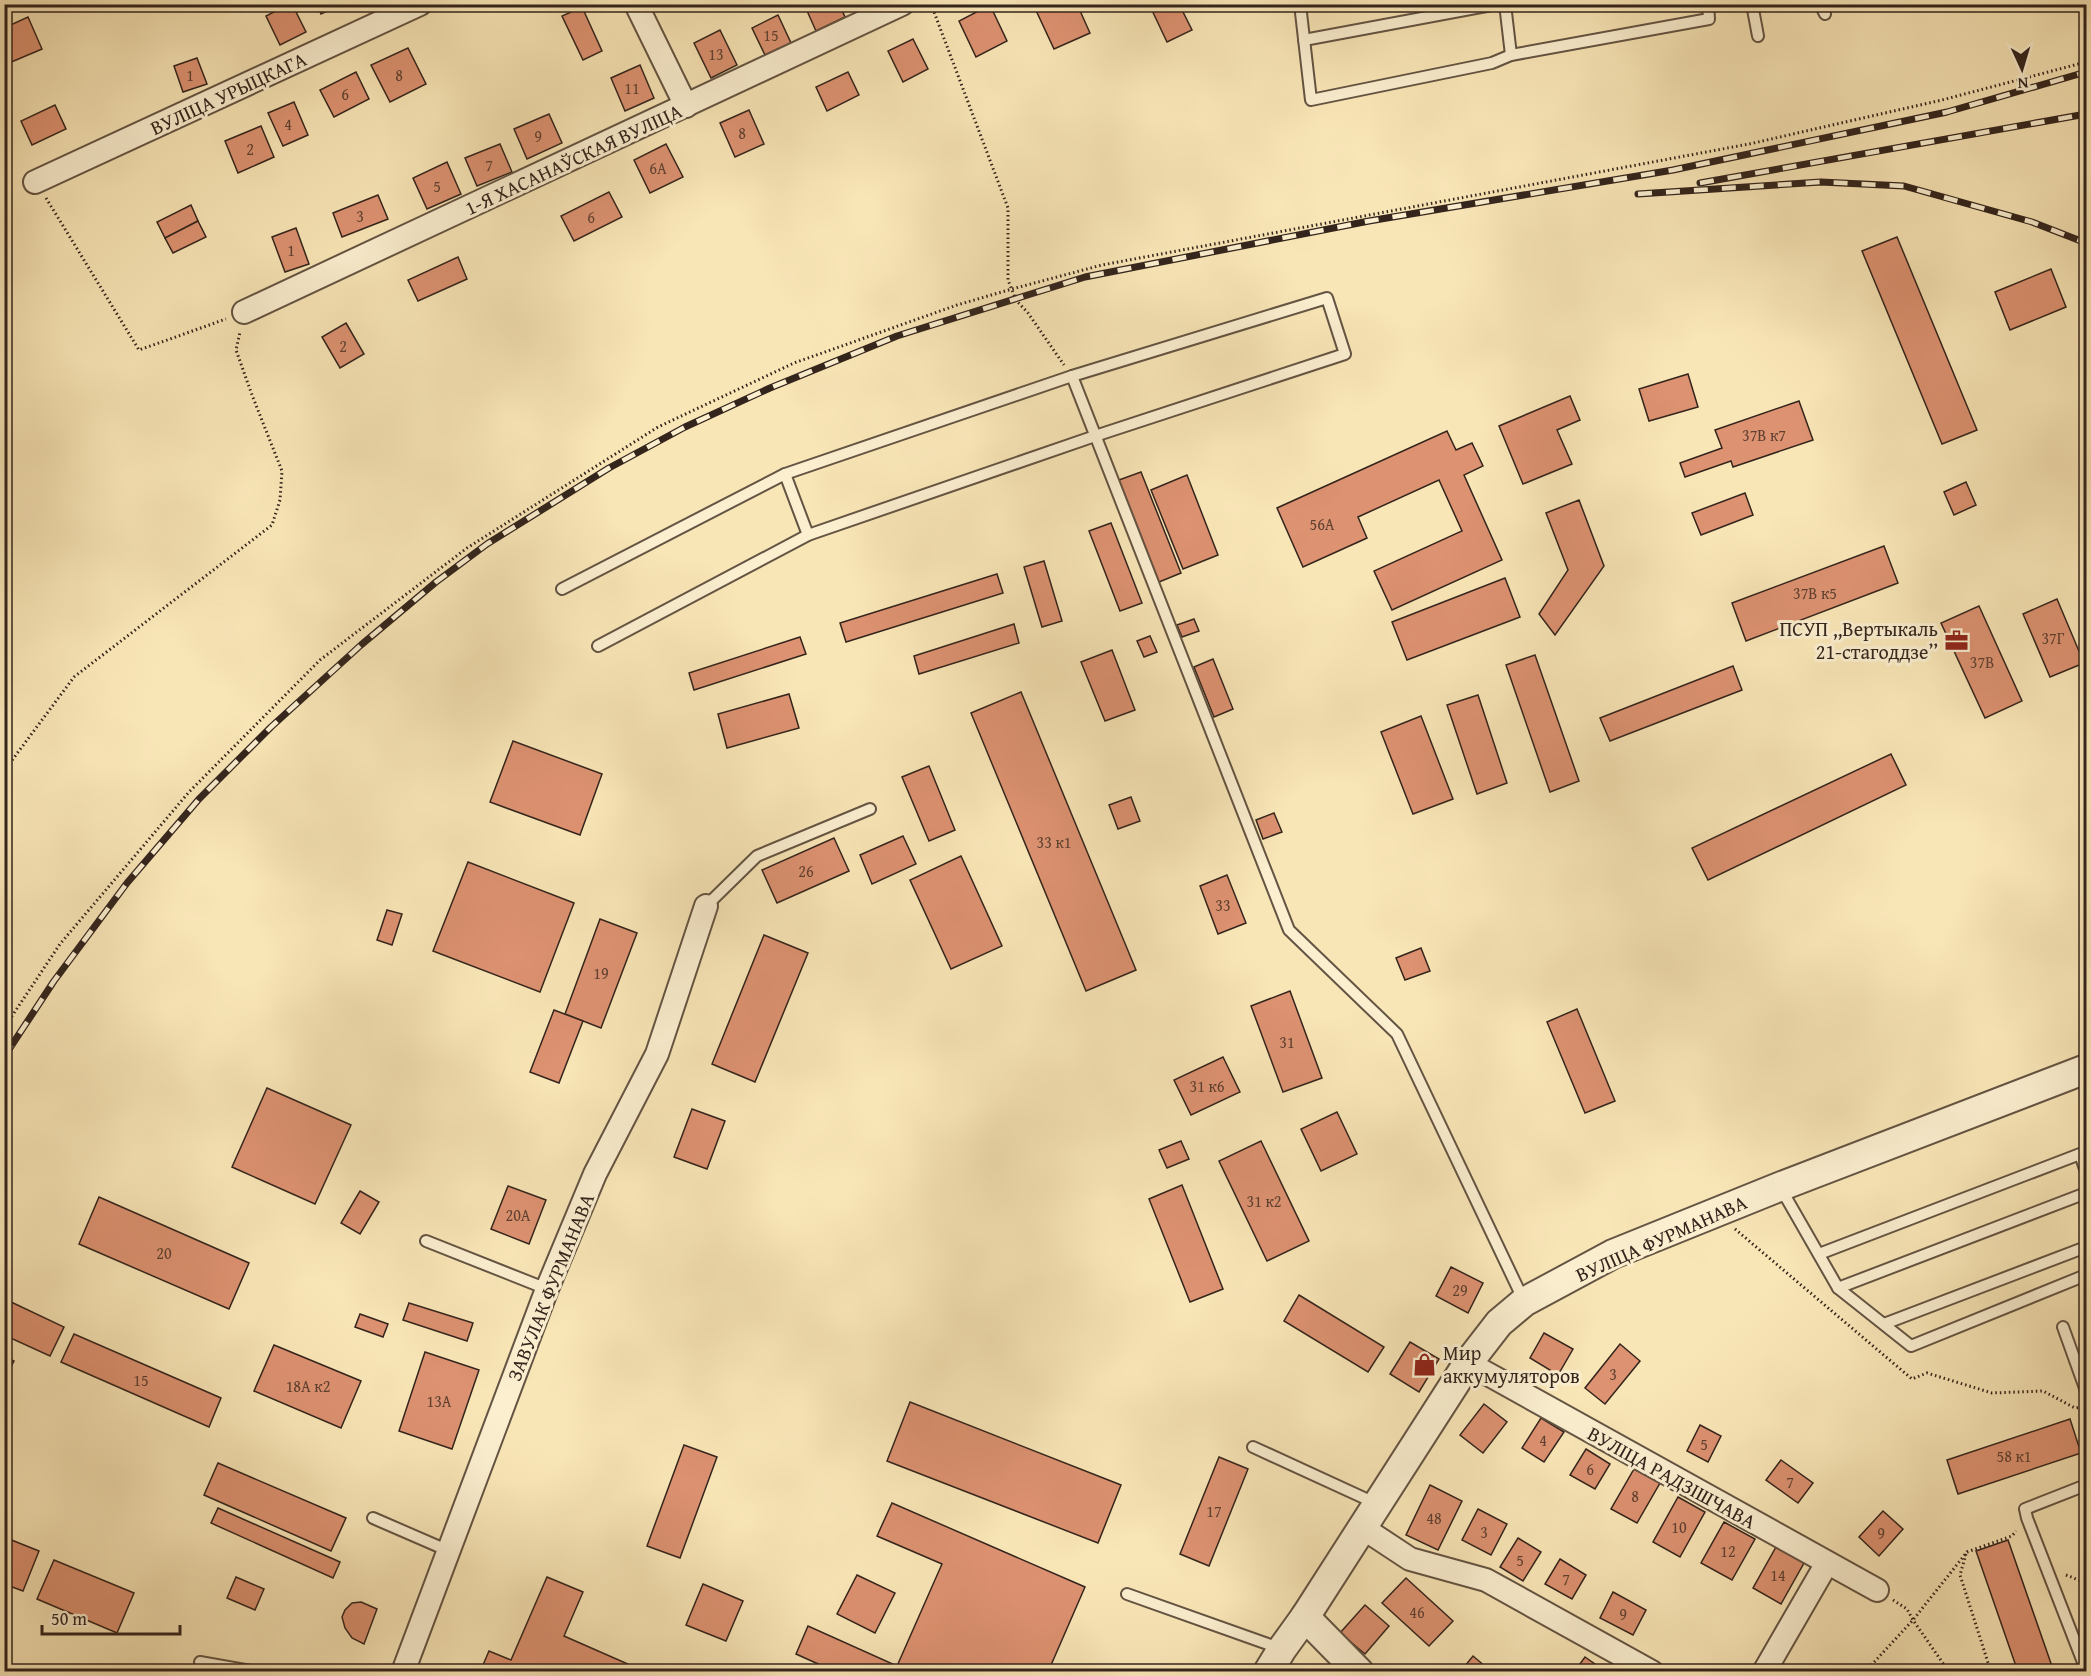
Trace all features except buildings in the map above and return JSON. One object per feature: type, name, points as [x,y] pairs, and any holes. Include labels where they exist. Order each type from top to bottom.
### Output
[{"type":"street","name":"ВУЛІЦА УРЫЦКАГА","points":[[35,182],[420,4]]},
{"type":"street","points":[[636,4],[686,106]]},
{"type":"street","name":"1-Я ХАСАНАЎСКАЯ ВУЛІЦА","points":[[244,312],[902,4]]},
{"type":"street","name":"ЗАВУЛАК ФУРМАНАВА","points":[[403,1671],[547,1289],[595,1174],[657,1054],[706,906]]},
{"type":"street","name":"ВУЛІЦА ФУРМАНАВА","points":[[1275,1660],[1378,1505],[1468,1363],[1499,1323],[1524,1302],[1613,1254],[1779,1187],[2086,1069]]},
{"type":"street","name":"ВУЛІЦА РАДЗІШЧАВА","points":[[1468,1363],[1876,1590]]},
{"type":"street","points":[[1363,1528],[1410,1558],[1486,1580],[1652,1671]]},
{"type":"street","points":[[1764,1671],[1827,1563]]},
{"type":"street","points":[[1305,1617],[1359,1671]]},
{"type":"lane","points":[[1300,4],[1311,100],[1492,63],[1511,55],[1709,19],[1708,4]]},
{"type":"lane","points":[[1304,40],[1497,4]]},
{"type":"lane","points":[[1505,4],[1511,55]]},
{"type":"lane","points":[[1752,4],[1758,36]]},
{"type":"lane","points":[[562,589],[785,474],[1072,376],[1327,298],[1345,354],[1095,436],[808,535],[598,646]]},
{"type":"lane","points":[[1072,376],[1289,930],[1397,1034],[1524,1302]]},
{"type":"lane","points":[[785,474],[808,535]]},
{"type":"lane","points":[[706,906],[757,856],[870,809]]},
{"type":"lane","points":[[1819,1254],[2080,1154],[2086,1172]]},
{"type":"lane","points":[[1779,1187],[1838,1288],[1911,1346],[2086,1275]]},
{"type":"lane","points":[[1838,1288],[2086,1193]]},
{"type":"lane","points":[[426,1241],[547,1289]]},
{"type":"lane","points":[[1884,1324],[2086,1246]]},
{"type":"lane","points":[[2063,1327],[2086,1391]]},
{"type":"lane","points":[[1253,1447],[1378,1505]]},
{"type":"lane","points":[[2086,1485],[2025,1509],[2086,1670]]},
{"type":"lane","points":[[373,1518],[449,1551]]},
{"type":"lane","points":[[1127,1594],[1275,1660]]},
{"type":"lane","points":[[200,1662],[257,1671]]},
{"type":"path","points":[[931,4],[1008,208],[1008,280],[1016,300],[1028,313],[1072,376]]},
{"type":"path","points":[[35,182],[139,350],[244,312]]},
{"type":"path","points":[[4,771],[74,677],[272,525],[280,500],[282,471],[236,350],[244,312]]},
{"type":"path","points":[[1715,1213],[1912,1379],[1927,1373],[1992,1393],[2043,1391],[2075,1408],[2086,1407]]},
{"type":"path","points":[[1865,1671],[1913,1620],[1967,1552],[2012,1536],[2027,1518]]},
{"type":"path","points":[[1967,1552],[1960,1575],[1990,1671]]},
{"type":"path","points":[[2048,1569],[2086,1583]]},
{"type":"path","points":[[1876,1590],[1907,1609],[1949,1671]]},
{"type":"railway","points":[[4,1057],[54,981],[127,883],[199,799],[271,727],[361,645],[436,582],[487,544],[609,468],[685,427],[770,388],[897,336],[1085,277],[1369,221],[1673,170],[1947,112],[2086,72]]},
{"type":"railway","points":[[1700,183],[2086,114]]},
{"type":"railway","points":[[1638,194],[1821,182],[1904,186],[2032,222],[2086,243]]},
{"type":"place","name":"ПСУП ,,Вертыкаль 21-стагоддзе’’","points":[[1956,640]]},
{"type":"place","name":"Мир аккумуляторов","points":[[1425,1364]]}]
